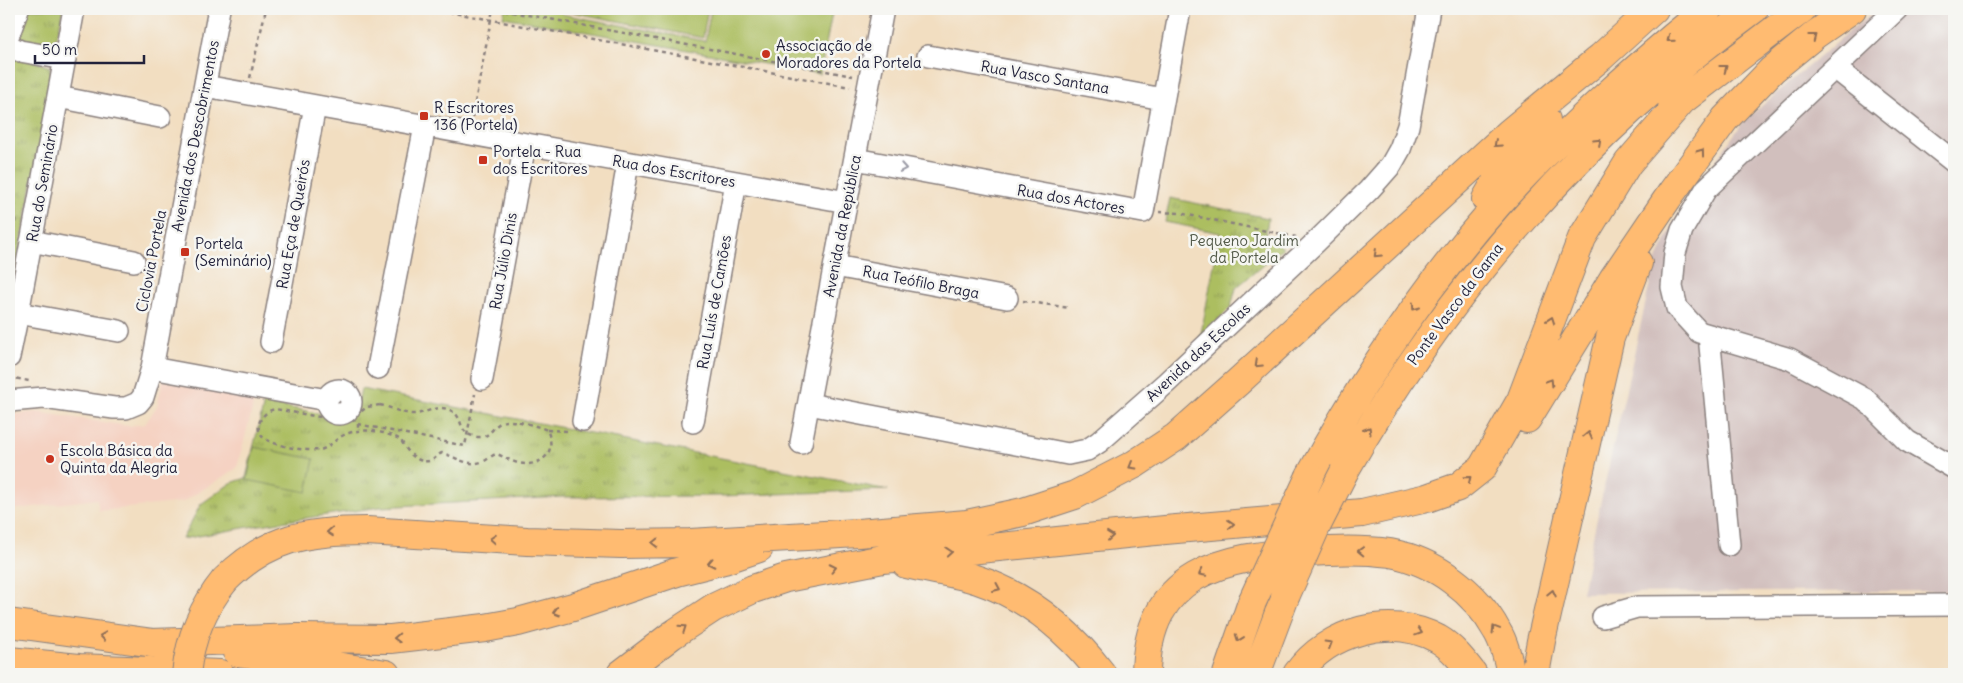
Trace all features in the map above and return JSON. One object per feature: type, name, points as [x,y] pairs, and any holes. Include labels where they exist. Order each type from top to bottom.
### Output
[{"type":"highway","points":[[186,674],[192,637],[201,615],[212,595],[225,580],[241,563],[263,549],[285,540],[310,534],[343,531],[527,541],[621,544],[690,543],[967,524],[1023,512],[1075,495],[1135,464],[1176,437],[1509,133],[1601,57],[1654,9]]},
{"type":"highway","name":"Ponte Vasco da Gama","points":[[1227,674],[1252,602],[1310,476],[1345,414],[1388,346],[1444,268],[1498,204],[1563,136],[1655,52],[1708,9]]},
{"type":"highway","name":"Ponte Vasco da Gama","points":[[1256,674],[1285,597],[1316,527],[1344,472],[1420,348],[1460,294],[1515,227],[1581,158],[1686,62],[1754,9]]},
{"type":"highway","points":[[1515,227],[1609,159],[1686,97],[1802,9]]},
{"type":"highway","points":[[1496,445],[1528,418],[1613,279],[1672,192],[1725,119],[1740,102],[1790,55],[1852,9]]},
{"type":"highway","points":[[1444,268],[1504,168],[1601,57]]},
{"type":"highway","points":[[622,674],[693,620],[730,599],[786,578],[883,559],[1165,530],[1362,513],[1418,501],[1458,487],[1482,468],[1521,400],[1582,238],[1628,164],[1686,97]]},
{"type":"highway","points":[[1535,674],[1610,338],[1636,266],[1672,192]]},
{"type":"highway","points":[[151,643],[297,638],[391,639],[485,628],[518,622],[573,607],[677,572],[724,560],[791,537]]},
{"type":"highway","points":[[1146,674],[1152,626],[1160,611],[1185,582],[1203,571],[1223,564],[1255,557],[1287,553],[1350,550],[1392,554],[1418,561],[1464,588],[1498,631],[1511,674]]},
{"type":"highway","points":[[883,559],[977,579],[1019,598],[1061,628],[1102,674]]},
{"type":"highway","points":[[9,623],[386,674]]},
{"type":"highway","points":[[1297,674],[1315,654],[1331,642],[1371,628],[1394,627],[1414,630],[1438,639],[1459,656],[1473,674]]},
{"type":"highway","points":[[9,660],[86,671],[220,674]]},
{"type":"street","points":[[9,34],[18,9]]},
{"type":"street","name":"Rua do Seminário","points":[[9,357],[18,313],[23,234],[58,97],[74,9]]},
{"type":"street","name":"Avenida dos Descobrimentos","points":[[11,397],[40,390],[120,409],[138,403],[143,397],[152,368],[219,9]]},
{"type":"street","name":"Avenida da República","points":[[801,443],[883,9]]},
{"type":"street","name":"Rua dos Actores","points":[[855,159],[1143,212],[1162,99],[1180,9]]},
{"type":"street","name":"Avenida das Escolas","points":[[809,404],[1068,454],[1087,450],[1099,442],[1166,383],[1316,242],[1380,178],[1400,149],[1408,126],[1429,9]]},
{"type":"street","points":[[1912,9],[1893,13],[1706,188],[1682,230],[1675,253],[1672,287],[1677,308],[1699,332],[1790,359],[1865,399],[1907,441],[1954,468]]},
{"type":"street","points":[[9,46],[20,51],[65,59]]},
{"type":"street","name":"Rua Vasco Santana","points":[[928,56],[1162,99]]},
{"type":"street","points":[[1835,68],[1954,162]]},
{"type":"street","name":"Rua dos Escritores","points":[[205,86],[847,202]]},
{"type":"street","points":[[58,97],[160,117]]},
{"type":"street","name":"Rua Eça de Queirós","points":[[271,342],[315,106]]},
{"type":"street","points":[[378,368],[425,126]]},
{"type":"street","name":"Rua Júlio Dinis","points":[[482,379],[525,144]]},
{"type":"street","points":[[582,421],[628,163]]},
{"type":"street","name":"Rua Luís de Camões","points":[[693,422],[736,182]]},
{"type":"street","points":[[23,234],[134,261]]},
{"type":"street","name":"Rua Teófilo Braga","points":[[835,266],[1007,298]]},
{"type":"street","points":[[18,313],[119,331]]},
{"type":"street","points":[[1710,335],[1729,545]]},
{"type":"street","points":[[152,368],[327,400],[331,411],[353,418]]},
{"type":"street","points":[[1603,618],[1637,607],[1954,605]]},
{"type":"path","points":[[247,94],[266,9]]},
{"type":"path","points":[[433,9],[859,89]]},
{"type":"path","points":[[469,134],[491,20],[495,9],[858,77]]},
{"type":"path","points":[[9,180],[12,182],[23,234]]},
{"type":"path","points":[[1143,212],[1179,213],[1316,242]]},
{"type":"path","points":[[1007,298],[1070,308]]},
{"type":"path","points":[[9,377],[40,390]]},
{"type":"path","points":[[353,418],[465,446],[476,392],[482,379]]},
{"type":"path","points":[[380,405],[414,414],[438,407],[452,410],[460,418],[462,430],[468,435],[488,436],[501,422],[508,420],[540,426],[547,430],[552,443],[545,458],[526,463],[518,463],[496,454],[484,462],[467,464],[442,453],[432,460],[421,461],[404,448],[401,440],[391,435],[366,430],[344,435],[326,448],[310,450],[272,443],[261,436],[259,424],[266,412],[275,409],[323,417],[334,421],[353,418],[367,407],[380,405]]},
{"type":"path","points":[[353,418],[358,431]]},
{"type":"shaded area","points":[[1880,9],[1954,9],[1954,591],[1582,593],[1654,265],[1678,215],[1743,122],[1854,27]]},
{"type":"shaded area","points":[[163,380],[255,398],[237,468],[183,502],[99,511],[97,499],[9,510],[9,415],[36,412],[128,426],[145,424],[157,406]]},
{"type":"green space","points":[[9,9],[63,9],[59,30],[53,40],[48,43],[42,43],[20,39],[17,55],[50,67],[52,77],[9,307]]},
{"type":"green space","name":"Associação de Moradores da Portela","points":[[505,9],[562,9],[562,14],[705,41],[711,9],[833,9],[820,74],[503,17]]},
{"type":"green space","points":[[566,9],[708,9],[703,38],[566,11]]},
{"type":"green space","name":"Pequeno Jardim da Portela","points":[[1170,198],[1268,218],[1266,234],[1283,248],[1236,288],[1231,307],[1200,339],[1220,233],[1165,222]]},
{"type":"green space","points":[[361,389],[888,490],[721,496],[563,497],[380,507],[182,539],[201,504],[231,483],[246,478],[264,403],[335,418],[347,418],[356,411]]},
{"type":"green space","points":[[254,447],[314,459],[307,492],[247,480]]},
{"type":"place","name":"Associação de Moradores da Portela","points":[[766,54]]},
{"type":"place","name":"R Escritores 136 (Portela)","points":[[424,116]]},
{"type":"place","name":"Portela - Rua dos Escritores","points":[[483,160]]},
{"type":"place","name":"Portela (Seminário)","points":[[185,252]]},
{"type":"place","name":"Escola Básica da Quinta da Alegria","points":[[50,459]]}]
